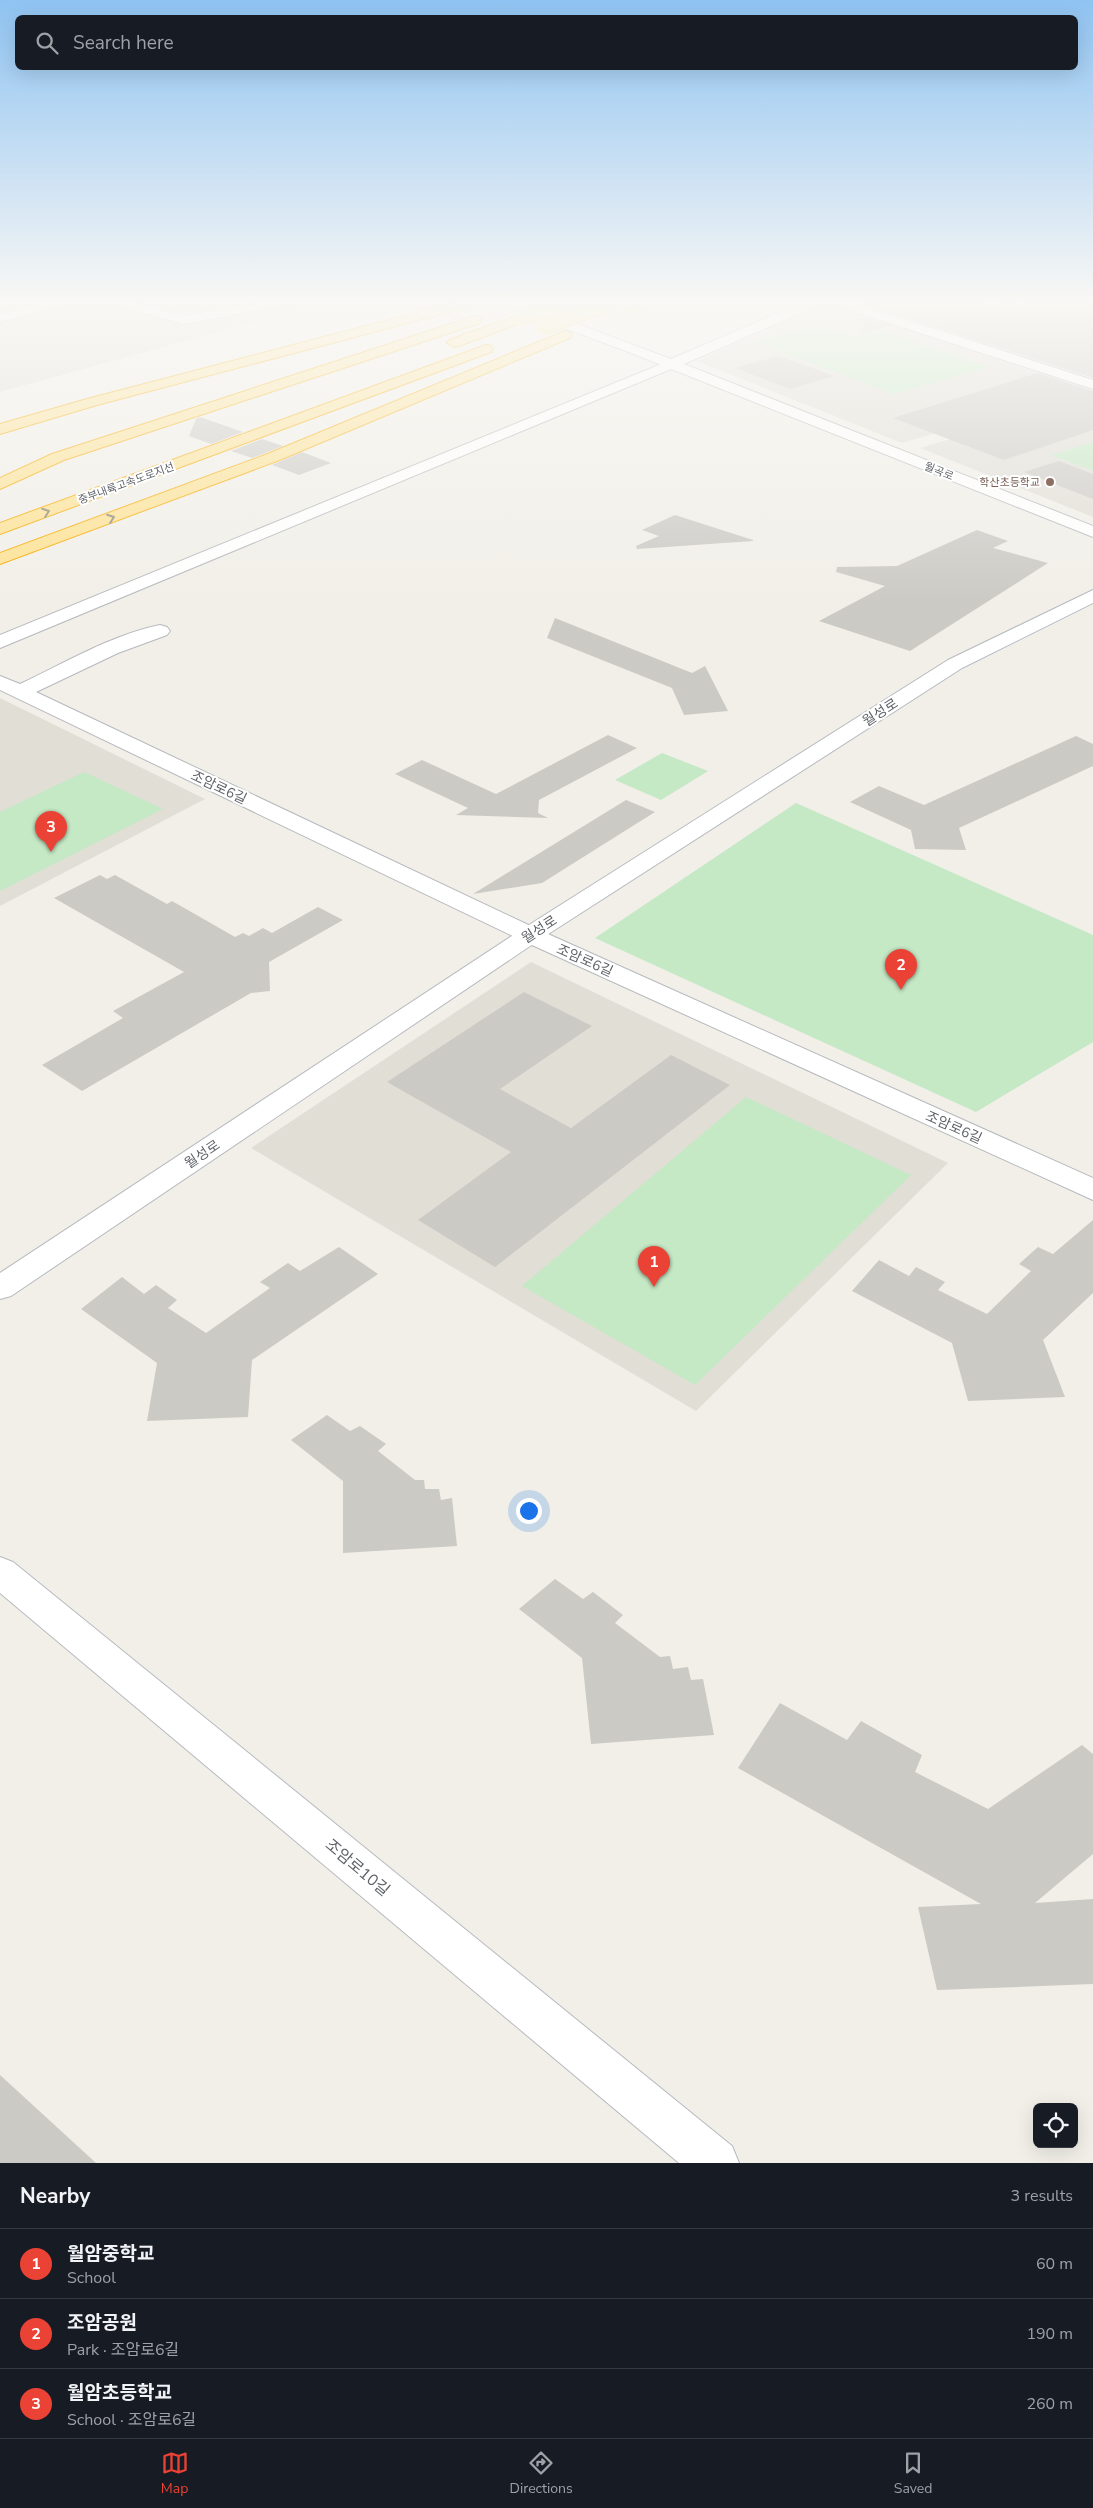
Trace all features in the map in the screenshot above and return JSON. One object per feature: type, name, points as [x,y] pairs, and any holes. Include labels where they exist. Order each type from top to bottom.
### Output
[{"type":"highway","points":[[0,430],[92,402]]},
{"type":"highway","points":[[0,484],[58,457],[221,402]]},
{"type":"highway","name":"중부내륙고속도로지선","points":[[0,529],[343,402]]},
{"type":"highway","points":[[0,559],[271,458],[405,402]]},
{"type":"street","points":[[0,642],[579,402]]},
{"type":"street","name":"월곡로","points":[[766,402],[1093,532]]},
{"type":"street","name":"월성로","points":[[0,1288],[530,935],[955,664],[1093,596]]},
{"type":"street","points":[[10,687],[111,650],[150,633],[160,631]]},
{"type":"street","name":"조암로6길","points":[[10,687],[530,935],[1093,1190]]},
{"type":"street","name":"조암로10길","points":[[0,1572],[715,2163]]},
{"type":"shaded area","points":[[799,402],[1041,402],[902,443]]},
{"type":"shaded area","name":"학산초등학교","points":[[1076,402],[1093,402],[1093,517],[920,448]]},
{"type":"shaded area","points":[[0,698],[205,799],[0,906]]},
{"type":"shaded area","points":[[531,962],[948,1163],[696,1411],[251,1148]]},
{"type":"green space","points":[[1093,442],[1093,471],[1051,455]]},
{"type":"green space","points":[[662,753],[708,771],[661,800],[615,780]]},
{"type":"green space","points":[[84,772],[163,809],[0,891],[0,812]]},
{"type":"green space","points":[[796,803],[1093,935],[1093,1042],[976,1112],[595,938]]},
{"type":"green space","points":[[746,1097],[911,1175],[695,1385],[522,1286]]},
{"type":"building","points":[[945,402],[1093,402],[1093,430],[1004,460],[893,418]]},
{"type":"building","points":[[200,417],[243,432],[211,444],[189,436],[196,419]]},
{"type":"building","points":[[262,439],[283,446],[252,458],[231,451]]},
{"type":"building","points":[[302,452],[331,463],[299,475],[272,465]]},
{"type":"building","points":[[1059,461],[1093,474],[1093,499],[1024,472]]},
{"type":"building","points":[[675,515],[753,541],[637,549],[636,546],[659,536],[642,530]]},
{"type":"building","points":[[977,530],[1008,541],[993,548],[1048,563],[910,651],[819,621],[885,586],[836,572],[837,567],[897,566]]},
{"type":"building","points":[[555,618],[692,673],[705,666],[728,711],[684,715],[672,688],[547,638]]},
{"type":"building","points":[[608,735],[637,748],[539,800],[538,813],[548,818],[456,815],[468,808],[395,774],[422,760],[496,794]]},
{"type":"building","points":[[1076,736],[1093,744],[1093,766],[959,828],[966,850],[915,849],[911,830],[850,802],[879,786],[924,805]]},
{"type":"building","points":[[626,800],[655,812],[542,883],[473,894]]},
{"type":"building","points":[[100,875],[107,879],[115,875],[167,904],[172,901],[235,937],[243,933],[249,936],[263,928],[272,933],[318,907],[343,920],[269,962],[270,991],[251,993],[82,1091],[42,1065],[123,1018],[113,1011],[184,972],[54,898]]},
{"type":"building","points":[[524,992],[592,1026],[500,1089],[571,1128],[671,1055],[730,1085],[495,1267],[418,1220],[511,1152],[387,1082]]},
{"type":"building","points":[[1093,1220],[1093,1293],[1043,1340],[1065,1397],[968,1401],[952,1343],[852,1291],[879,1260],[909,1276],[916,1267],[945,1282],[938,1290],[987,1314],[1031,1271],[1019,1264],[1038,1247],[1053,1254]]},
{"type":"building","points":[[339,1247],[378,1274],[252,1360],[248,1417],[147,1421],[157,1363],[81,1309],[122,1277],[144,1294],[156,1285],[177,1300],[168,1308],[206,1333],[270,1288],[260,1282],[288,1263],[300,1271]]},
{"type":"building","points":[[327,1415],[350,1431],[360,1426],[386,1444],[378,1451],[415,1480],[424,1480],[425,1489],[439,1489],[441,1500],[452,1498],[457,1546],[343,1553],[343,1481],[291,1440]]},
{"type":"building","points":[[555,1579],[583,1599],[593,1592],[623,1615],[615,1623],[660,1657],[670,1656],[673,1669],[688,1667],[691,1680],[703,1679],[714,1735],[591,1744],[582,1658],[519,1609]]},
{"type":"building","points":[[780,1703],[847,1740],[861,1721],[922,1755],[915,1772],[988,1809],[1082,1745],[1093,1754],[1093,1854],[1035,1903],[1093,1899],[1093,1984],[937,1990],[918,1907],[981,1904],[738,1768]]},
{"type":"building","points":[[0,2075],[96,2163],[0,2163]]},
{"type":"place","name":"학산초등학교","points":[[1050,482]]},
{"type":"place","name":"월암초등학교","points":[[51,852]]},
{"type":"place","name":"조암공원","points":[[901,990]]},
{"type":"place","name":"월암중학교","points":[[654,1287]]}]
